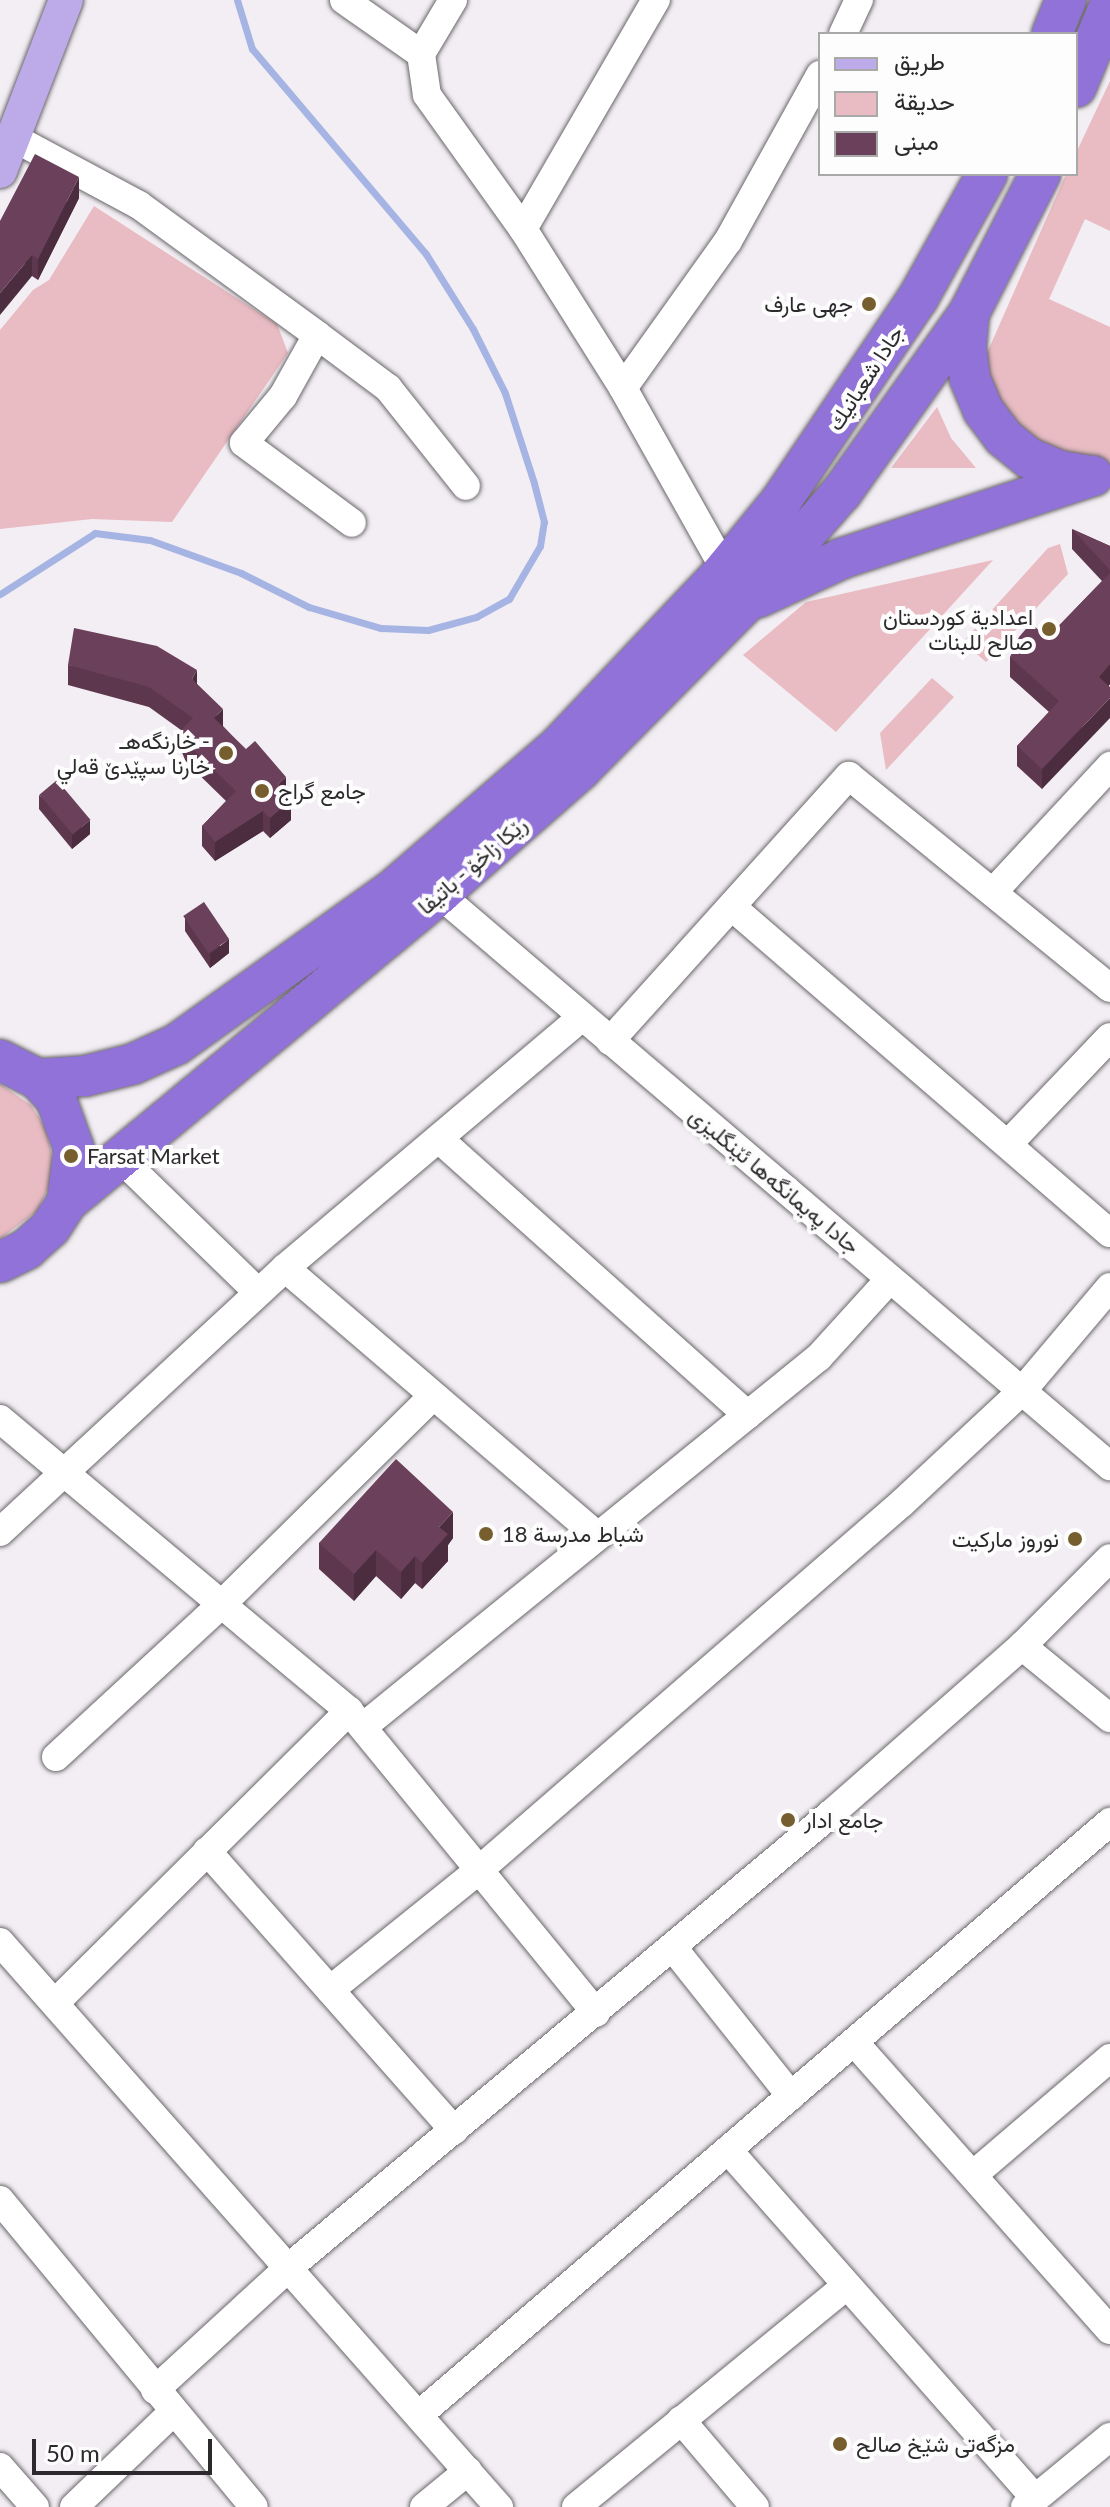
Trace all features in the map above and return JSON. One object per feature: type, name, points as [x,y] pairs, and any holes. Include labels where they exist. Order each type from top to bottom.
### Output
[{"type":"highway","points":[[1053,32],[1066,0]]},
{"type":"highway","points":[[1078,82],[1110,5]]},
{"type":"highway","name":"جادا شعبانيك","points":[[725,570],[806,468],[909,311],[986,176]]},
{"type":"highway","points":[[1039,176],[971,310],[966,346],[970,379],[983,410],[1003,437],[1029,458],[1060,471],[1102,475]]},
{"type":"highway","name":"رێکا زاخۆ - باتیفا","points":[[0,1262],[39,1239],[67,1202],[439,894],[580,770],[745,603],[842,492],[971,310]]},
{"type":"highway","points":[[745,603],[843,558],[1102,475]]},
{"type":"highway","name":"رێکا زاخۆ - باتیفا","points":[[38,1079],[97,1073],[177,1044],[394,889],[560,745],[725,570]]},
{"type":"highway","points":[[0,1060],[38,1079],[68,1123],[74,1176],[67,1202]]},
{"type":"main road","points":[[0,171],[66,0]]},
{"type":"street","points":[[344,0],[421,54]]},
{"type":"street","points":[[453,0],[421,54],[427,95],[523,229],[623,388],[725,570]]},
{"type":"street","points":[[523,229],[656,0]]},
{"type":"street","points":[[844,32],[859,0]]},
{"type":"street","points":[[623,388],[728,241],[818,79]]},
{"type":"street","points":[[14,138],[139,205],[388,388],[466,486]]},
{"type":"street","points":[[317,335],[283,396],[244,443],[352,523]]},
{"type":"street","points":[[994,891],[1110,766]]},
{"type":"street","points":[[610,1041],[849,776],[1110,988]]},
{"type":"street","name":"جادا په‌يمانگه‌ها ئێنگليزى","points":[[439,894],[1110,1466]]},
{"type":"street","points":[[732,907],[1110,1233]]},
{"type":"street","points":[[0,1532],[62,1469],[285,1268],[582,1017]]},
{"type":"street","points":[[1009,1143],[1110,1037]]},
{"type":"street","points":[[439,1139],[748,1415]]},
{"type":"street","points":[[120,1158],[258,1292]]},
{"type":"street","points":[[285,1268],[432,1397],[597,1535]]},
{"type":"street","points":[[57,2001],[207,1851],[356,1719],[597,1535],[819,1357],[890,1279]]},
{"type":"street","points":[[330,1990],[478,1871],[902,1503],[1022,1391],[1110,1287]]},
{"type":"street","points":[[56,1757],[224,1602],[432,1397]]},
{"type":"street","points":[[0,1419],[224,1602],[356,1719],[596,2013]]},
{"type":"street","points":[[155,2390],[287,2269],[674,1949],[1022,1646],[1110,1558]]},
{"type":"street","points":[[1022,1646],[1110,1718]]},
{"type":"street","points":[[421,2413],[1110,1822]]},
{"type":"street","points":[[207,1851],[454,2130]]},
{"type":"street","points":[[0,1942],[57,2001],[287,2269],[421,2413],[499,2507]]},
{"type":"street","points":[[674,1949],[791,2096]]},
{"type":"street","points":[[854,2042],[1110,2330]]},
{"type":"street","points":[[973,2175],[1108,2062]]},
{"type":"street","points":[[728,2150],[847,2285],[1030,2503],[1110,2437]]},
{"type":"street","points":[[0,2200],[254,2507]]},
{"type":"street","points":[[576,2507],[847,2285]]},
{"type":"street","points":[[74,2507],[173,2412]]},
{"type":"street","points":[[681,2420],[755,2507]]},
{"type":"street","points":[[0,2467],[35,2507]]},
{"type":"street","points":[[424,2507],[468,2471]]},
{"type":"green space","points":[[1110,81],[1110,231],[1085,219],[1049,299],[1110,327],[1110,465],[1080,471],[991,409],[983,362],[1065,176],[1078,176],[1078,149]]},
{"type":"green space","points":[[94,206],[277,324],[288,353],[172,522],[92,519],[0,529],[0,330],[33,290],[49,280]]},
{"type":"green space","points":[[937,407],[951,438],[976,468],[891,468]]},
{"type":"green space","points":[[1060,544],[1068,574],[986,662],[963,642],[1048,548]]},
{"type":"green space","points":[[993,560],[836,732],[743,655],[806,602]]},
{"type":"green space","points":[[932,678],[954,697],[886,770],[880,733]]},
{"type":"green space","points":[[0,1084],[31,1105],[46,1129],[52,1157],[50,1185],[37,1211],[0,1239]]},
{"type":"building","points":[[35,154],[79,177],[38,259],[32,255],[0,293],[0,221]]},
{"type":"building","points":[[1072,529],[1110,546],[1110,570]]},
{"type":"building","points":[[1110,573],[1110,664],[1099,677],[1110,687],[1110,698],[1042,769],[1017,746],[1059,701],[1010,657],[1019,637],[1031,623],[1047,638]]},
{"type":"building","points":[[74,628],[157,646],[197,670],[192,679],[223,709],[214,718],[246,749],[255,741],[286,777],[278,784],[291,800],[270,818],[263,811],[215,842],[202,826],[236,791],[186,743],[181,730],[193,718],[149,687],[68,665]]},
{"type":"building","points":[[57,780],[90,820],[73,835],[39,795]]},
{"type":"building","points":[[204,902],[229,939],[208,953],[183,916]]},
{"type":"building","points":[[396,1459],[453,1512],[439,1527],[448,1534],[422,1563],[415,1556],[401,1572],[376,1550],[354,1574],[319,1543]]},
{"type":"waterway","points":[[0,594],[95,533],[150,540],[241,573],[309,607],[381,628],[428,630],[476,617],[509,599],[540,546],[544,522],[534,483],[505,393],[473,329],[426,254],[252,49],[237,0]]},
{"type":"place","name":"جهى عارف","points":[[869,304]]},
{"type":"place","name":"اعدادية كوردستان صالح للبنات","points":[[1049,629]]},
{"type":"place","name":"خارنگه‌هـ - خارنا سپێدێ قه‌لي","points":[[226,753]]},
{"type":"place","name":"جامع گراج","points":[[262,791]]},
{"type":"place","name":"Farsat Market","points":[[71,1156]]},
{"type":"place","name":"18 شباط مدرسة","points":[[486,1534]]},
{"type":"place","name":"نوروز ماركيت","points":[[1075,1539]]},
{"type":"place","name":"جامع ادار","points":[[788,1820]]},
{"type":"place","name":"مزگەتی شێخ صالح","points":[[840,2444]]}]
